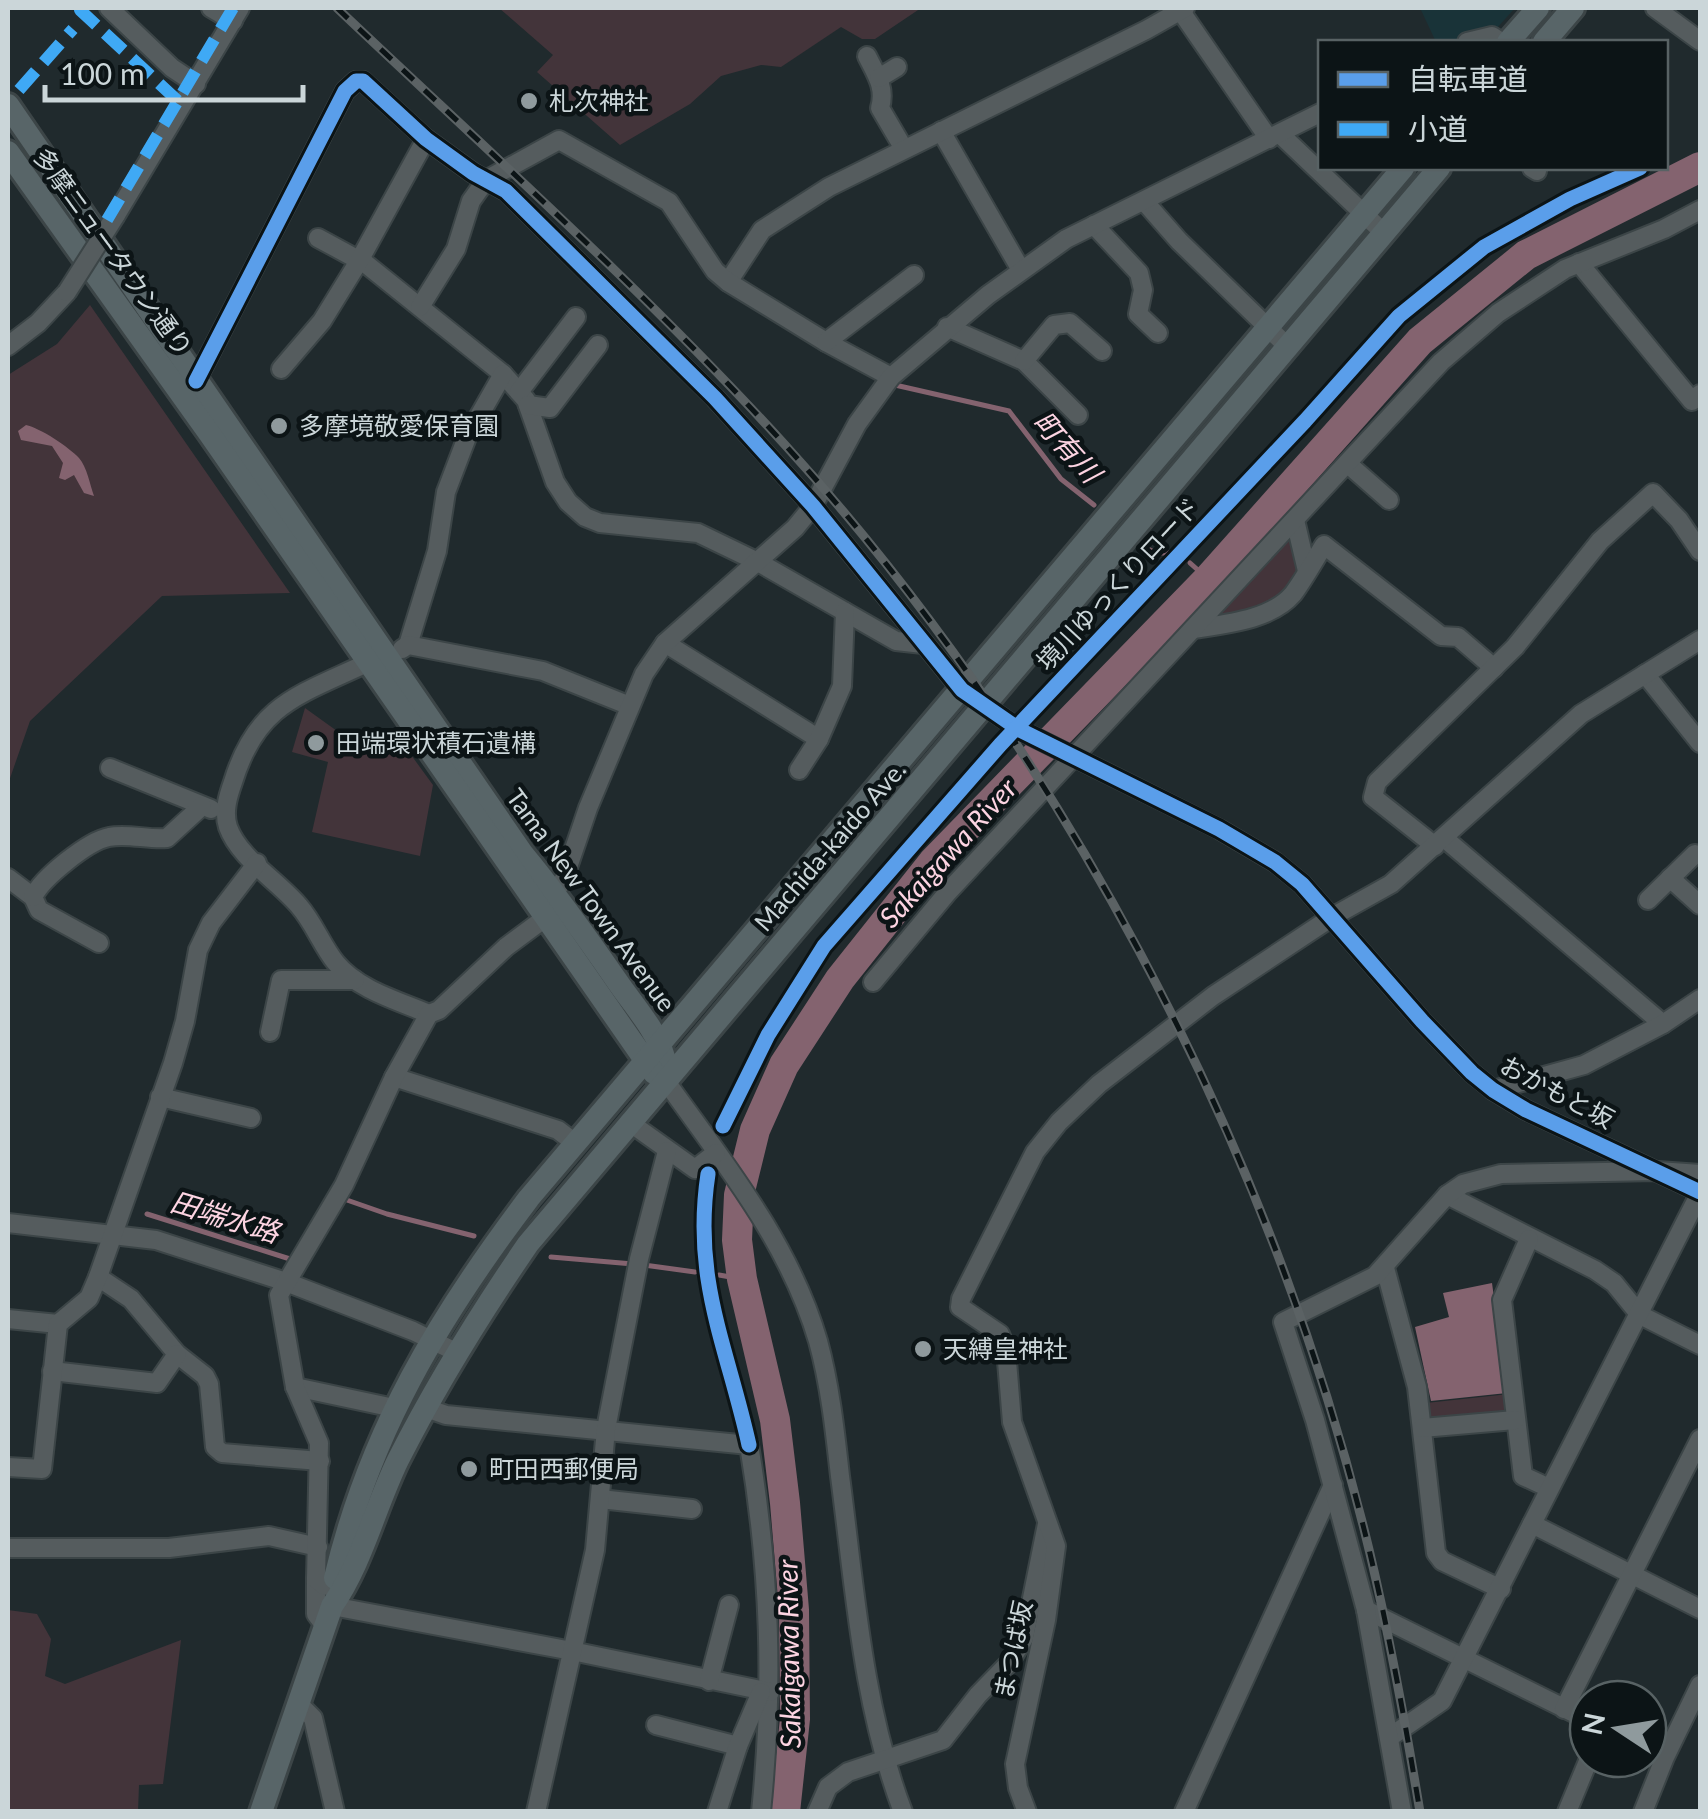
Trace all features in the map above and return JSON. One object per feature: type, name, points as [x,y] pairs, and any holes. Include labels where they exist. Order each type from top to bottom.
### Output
[{"type":"main road","points":[[1506,40],[1538,8]]},
{"type":"main road","points":[[1547,40],[1573,8]]},
{"type":"main road","name":"Tama New Town Avenue","points":[[8,105],[196,380],[545,918],[644,1062],[665,1080]]},
{"type":"main road","name":"Tama New Town Avenue","points":[[8,152],[378,660],[555,892],[660,1044],[665,1080]]},
{"type":"main road","name":"Machida-kaido Ave.","points":[[262,1812],[299,1704],[364,1476],[394,1408],[433,1340],[506,1229],[574,1143],[1402,170]]},
{"type":"main road","name":"Machida-kaido Ave.","points":[[327,1600],[343,1590],[383,1492],[426,1408],[528,1244],[1438,170]]},
{"type":"street","points":[[109,8],[172,68],[196,84]]},
{"type":"street","points":[[8,346],[38,323],[66,292],[196,84],[236,14],[212,8]]},
{"type":"street","points":[[728,282],[762,230],[829,187],[1146,30],[1182,8],[1275,136],[1384,233]]},
{"type":"street","points":[[1656,8],[1700,41]]},
{"type":"street","points":[[1475,40],[1492,36],[1500,40]]},
{"type":"street","points":[[866,56],[884,97],[880,108],[904,149]]},
{"type":"street","points":[[878,78],[898,67]]},
{"type":"street","name":"おかもと坂","points":[[196,380],[351,84],[363,81],[426,139],[506,191],[715,398],[812,506],[962,690],[1020,730],[1219,830],[1274,862],[1302,884],[1472,1074],[1526,1110],[1700,1192]]},
{"type":"street","points":[[555,892],[564,879],[588,808],[644,674],[665,642],[795,528],[812,506],[857,424],[891,377],[947,327],[1066,239],[1318,114]]},
{"type":"street","points":[[940,131],[1020,270]]},
{"type":"street","points":[[281,369],[322,322],[426,139]]},
{"type":"street","points":[[420,307],[456,248],[471,201],[486,180],[559,140],[669,202],[715,271],[728,282],[891,377]]},
{"type":"street","points":[[1144,201],[1179,241],[1288,347]]},
{"type":"street","points":[[873,982],[948,892],[1441,362],[1498,314],[1580,263],[1699,214]]},
{"type":"street","points":[[1094,226],[1139,273],[1143,290],[1138,314],[1158,333]]},
{"type":"street","points":[[318,238],[359,261],[503,374],[523,398],[556,482],[568,502],[584,516],[628,528],[698,534],[758,562],[896,641],[924,644]]},
{"type":"street","points":[[1580,263],[1692,401],[1700,394]]},
{"type":"street","points":[[826,342],[914,274]]},
{"type":"street","points":[[523,398],[576,318]]},
{"type":"street","points":[[1024,361],[1054,325],[1070,324],[1102,352]]},
{"type":"street","points":[[947,327],[1024,361],[1078,414]]},
{"type":"street","points":[[523,398],[550,408],[598,345]]},
{"type":"street","points":[[408,645],[437,551],[446,492],[467,437],[503,374]]},
{"type":"street","points":[[1348,464],[1389,500]]},
{"type":"street","points":[[1663,1024],[1439,842],[1373,797],[1377,782],[1515,647],[1600,541],[1653,493],[1700,550]]},
{"type":"street","points":[[1295,520],[1308,571]]},
{"type":"street","points":[[1194,628],[1233,623],[1290,598],[1324,546],[1441,636],[1458,637],[1494,668]]},
{"type":"street","points":[[799,770],[819,739],[842,686],[845,612]]},
{"type":"street","points":[[1332,917],[1391,884],[1581,714],[1700,640]]},
{"type":"street","points":[[665,642],[819,739]]},
{"type":"street","points":[[429,1014],[355,980],[336,964],[302,908],[242,850],[228,828],[226,813],[238,764],[255,729],[304,692],[408,645],[543,671],[630,706]]},
{"type":"street","points":[[1645,674],[1700,743]]},
{"type":"street","points":[[110,768],[226,813]]},
{"type":"street","points":[[33,898],[37,889],[70,859],[109,837],[167,838],[202,806]]},
{"type":"street","points":[[1648,900],[1695,854]]},
{"type":"street","points":[[8,1467],[42,1468],[58,1324],[88,1298],[98,1277],[185,1021],[198,950],[212,923],[257,863]]},
{"type":"street","points":[[8,878],[33,898],[38,910],[100,943]]},
{"type":"street","points":[[1670,878],[1700,905]]},
{"type":"street","name":"まつば坂","points":[[1028,1812],[1018,1788],[1016,1753],[1046,1620],[1056,1546],[1012,1422],[1006,1349],[1000,1334],[960,1307],[961,1299],[1035,1152],[1060,1122],[1147,1044],[1332,917]]},
{"type":"street","points":[[545,918],[506,947],[439,1010],[429,1014],[394,1077],[344,1185],[279,1295],[296,1388],[319,1443],[318,1547],[327,1600],[766,1692]]},
{"type":"street","points":[[270,1032],[281,980],[355,980]]},
{"type":"street","points":[[1494,1090],[1584,1065],[1698,1006]]},
{"type":"street","points":[[394,1077],[558,1130],[574,1143]]},
{"type":"street","points":[[665,1080],[772,1234],[805,1303],[827,1381],[864,1668],[885,1760],[904,1812]]},
{"type":"street","points":[[160,1097],[251,1118]]},
{"type":"street","points":[[629,1122],[695,1169],[717,1154]]},
{"type":"street","points":[[536,1812],[595,1550],[606,1429],[638,1265],[667,1151]]},
{"type":"street","points":[[1402,1812],[1366,1610],[1284,1322],[1385,1268],[1447,1195],[1462,1184],[1501,1174],[1658,1170],[1700,1174]]},
{"type":"street","points":[[1390,1737],[1442,1701],[1700,1192]]},
{"type":"street","points":[[1447,1195],[1614,1283],[1640,1315],[1700,1344]]},
{"type":"street","points":[[8,1224],[156,1240],[286,1282],[458,1353]]},
{"type":"street","points":[[1530,1239],[1502,1300],[1523,1476],[1549,1488]]},
{"type":"street","points":[[1385,1268],[1410,1357],[1438,1558],[1501,1589]]},
{"type":"street","points":[[98,1277],[132,1300],[177,1354],[205,1376],[215,1446],[222,1453],[320,1462]]},
{"type":"street","points":[[8,1319],[58,1324]]},
{"type":"street","points":[[52,1370],[157,1383],[177,1354]]},
{"type":"street","points":[[296,1388],[394,1408]]},
{"type":"street","points":[[426,1408],[462,1417],[749,1445],[766,1567],[766,1692],[760,1812]]},
{"type":"street","points":[[1422,1428],[1514,1420]]},
{"type":"street","points":[[1564,1709],[1700,1440]]},
{"type":"street","points":[[1184,1812],[1333,1485]]},
{"type":"street","points":[[600,1499],[692,1508]]},
{"type":"street","points":[[818,1812],[822,1796],[837,1779],[943,1740],[1020,1650],[1048,1523]]},
{"type":"street","points":[[1532,1524],[1700,1609]]},
{"type":"street","points":[[8,1548],[169,1548],[269,1536],[318,1547]]},
{"type":"street","points":[[709,1681],[728,1605]]},
{"type":"street","points":[[1366,1610],[1568,1711]]},
{"type":"street","points":[[1668,1735],[1700,1686]]},
{"type":"street","points":[[717,1812],[738,1746],[766,1692]]},
{"type":"street","points":[[299,1704],[313,1718],[335,1812]]},
{"type":"street","points":[[656,1724],[738,1746]]},
{"type":"street","points":[[1568,1812],[1581,1779]]},
{"type":"street","points":[[1642,1812],[1650,1779]]},
{"type":"shaded area","points":[[499,8],[921,8],[875,39],[862,39],[841,27],[781,67],[761,65],[721,76],[690,104],[620,145],[537,72],[553,55]]},
{"type":"shaded area","points":[[1420,8],[1515,8],[1497,28],[1455,40],[1435,40]]},
{"type":"shaded area","points":[[90,305],[290,593],[162,596],[30,721],[8,784],[8,375],[57,344]]},
{"type":"shaded area","points":[[26,425],[54,438],[79,458],[94,496],[84,493],[74,475],[65,480],[59,478],[63,463],[52,446],[21,440],[18,431]]},
{"type":"shaded area","points":[[1293,534],[1302,569],[1285,592],[1258,608],[1220,618],[1218,612]]},
{"type":"shaded area","points":[[305,708],[337,731],[395,733],[433,785],[420,856],[312,832],[328,762],[292,752]]},
{"type":"shaded area","points":[[1492,1283],[1507,1393],[1431,1401],[1415,1327],[1449,1317],[1443,1293]]},
{"type":"shaded area","points":[[1509,1394],[1511,1408],[1505,1415],[1428,1420],[1426,1403]]},
{"type":"shaded area","points":[[8,1610],[37,1614],[51,1639],[45,1676],[65,1684],[181,1640],[163,1784],[139,1785],[138,1811],[8,1811]]},
{"type":"waterway","name":"Sakaigawa River","points":[[785,1812],[795,1719],[794,1610],[775,1420],[742,1279],[737,1240],[739,1195],[755,1130],[784,1065],[840,979],[933,862],[1208,579],[1420,341],[1526,255],[1700,167]]},
{"type":"waterway","name":"町有川","points":[[895,385],[1009,411],[1061,479],[1094,505]]},
{"type":"waterway","name":"町有川","points":[[1146,548],[1169,553]]},
{"type":"waterway","name":"町有川","points":[[1190,563],[1208,579]]},
{"type":"waterway","name":"田端水路","points":[[344,1199],[474,1236]]},
{"type":"waterway","name":"田端水路","points":[[147,1214],[290,1259]]},
{"type":"waterway","name":"田端水路","points":[[551,1257],[633,1264]]},
{"type":"waterway","name":"田端水路","points":[[644,1265],[695,1272]]},
{"type":"waterway","name":"田端水路","points":[[719,1275],[742,1279]]},
{"type":"railway","points":[[337,8],[622,277],[786,446],[884,562],[976,685],[1061,815],[1139,951],[1209,1091],[1269,1234],[1321,1379],[1363,1525],[1420,1812]]},
{"type":"marked path","points":[[82,8],[178,101]]},
{"type":"marked path","points":[[107,220],[233,8]]},
{"type":"marked path","points":[[19,90],[73,29]]},
{"type":"cycle path","name":"多摩ニュータウン通り","points":[[196,381],[345,91],[356,81],[363,81],[426,139],[506,191],[715,398],[813,506],[962,690],[1020,730],[1219,829],[1275,862],[1302,884],[1422,1021],[1493,1090],[1526,1110],[1700,1192]]},
{"type":"cycle path","name":"境川ゆっくりロード","points":[[723,1126],[768,1035],[824,946],[1000,745],[1399,316],[1484,247],[1570,199],[1635,170]]},
{"type":"cycle path","points":[[708,1174],[704,1212],[708,1280],[749,1445]]},
{"type":"place","name":"札次神社","points":[[529,101]]},
{"type":"place","name":"多摩境敬愛保育園","points":[[279,426]]},
{"type":"place","name":"田端環状積石遺構","points":[[316,743]]},
{"type":"place","name":"天縛皇神社","points":[[923,1349]]},
{"type":"place","name":"町田西郵便局","points":[[469,1469]]}]
